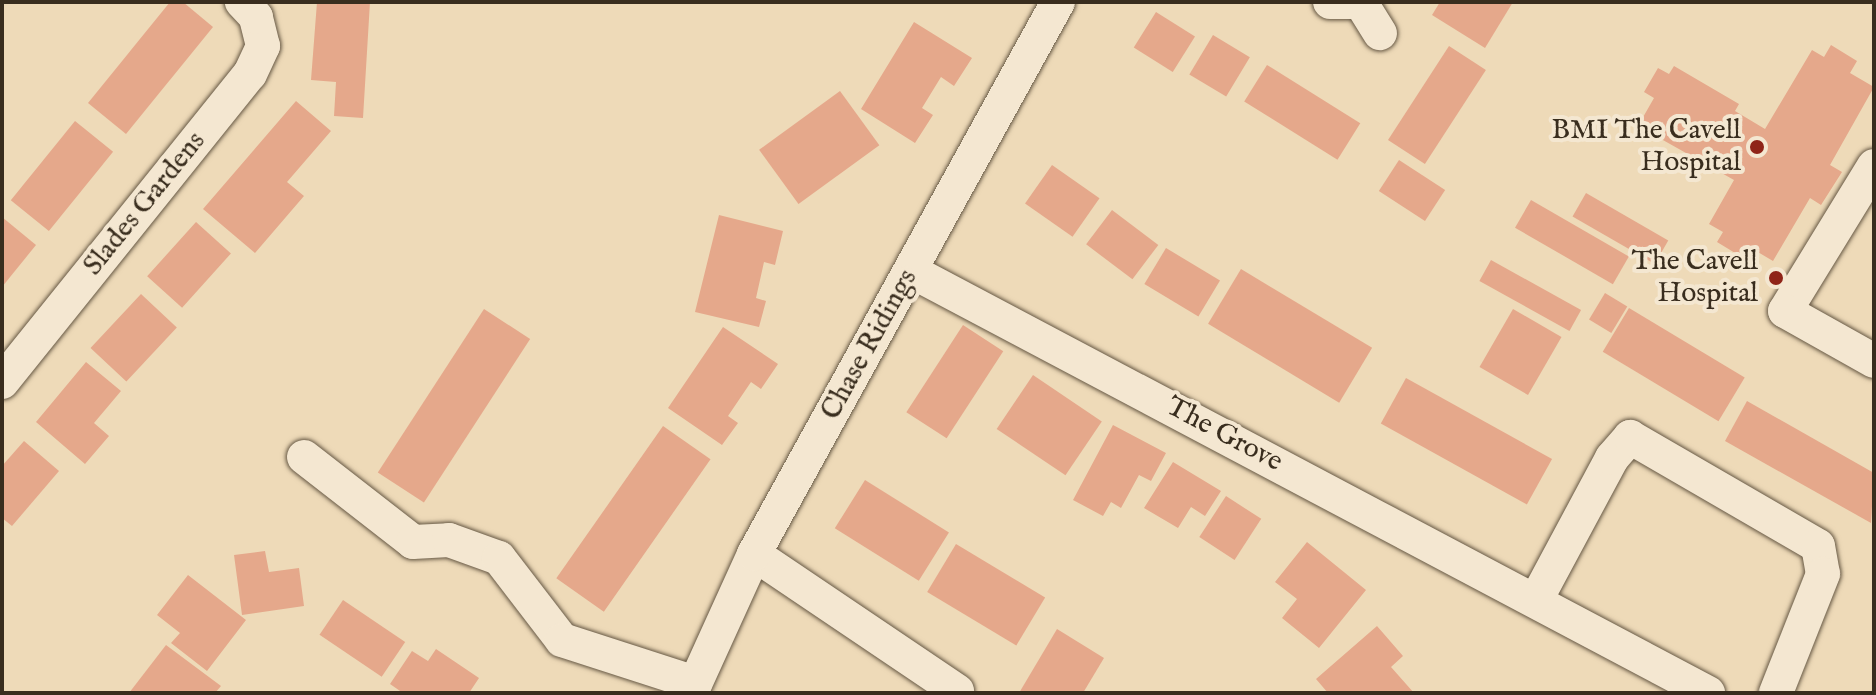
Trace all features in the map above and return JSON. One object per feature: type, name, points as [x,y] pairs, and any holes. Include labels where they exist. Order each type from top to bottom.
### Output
[{"type":"street","name":"Chase Ridings","points":[[693,688],[754,554],[1058,2]]},
{"type":"street","name":"Slades Gardens","points":[[2,382],[250,74],[263,46],[249,9]]},
{"type":"street","points":[[1874,166],[1785,311],[1874,361]]},
{"type":"street","name":"The Grove","points":[[911,271],[1537,598],[1708,693]]},
{"type":"street","points":[[1537,598],[1612,458],[1630,437],[1818,546],[1823,574],[1776,693]]},
{"type":"street","points":[[304,457],[413,542],[449,540],[499,558],[562,640],[693,688]]},
{"type":"street","points":[[754,554],[957,691]]},
{"type":"building","points":[[170,2],[183,2],[213,27],[126,134],[88,103]]},
{"type":"building","points":[[317,2],[370,2],[363,118],[334,116],[336,82],[311,80]]},
{"type":"building","points":[[1440,2],[1513,2],[1485,48],[1432,15]]},
{"type":"building","points":[[1156,12],[1195,36],[1173,72],[1134,48]]},
{"type":"building","points":[[914,22],[972,58],[954,86],[941,77],[922,108],[933,115],[915,143],[861,109]]},
{"type":"building","points":[[1213,35],[1250,57],[1226,97],[1189,74]]},
{"type":"building","name":"BMI The Cavell Hospital","points":[[1831,45],[1857,61],[1850,73],[1874,87],[1830,165],[1842,172],[1821,205],[1810,198],[1773,261],[1746,245],[1740,256],[1717,242],[1723,232],[1709,224],[1734,180],[1638,126],[1654,98],[1644,92],[1658,68],[1669,74],[1674,66],[1739,104],[1735,111],[1765,129],[1812,50],[1824,57]]},
{"type":"building","points":[[1449,46],[1486,70],[1425,164],[1388,140]]},
{"type":"building","points":[[1267,65],[1360,123],[1337,160],[1244,101]]},
{"type":"building","points":[[840,91],[879,145],[798,204],[759,150]]},
{"type":"building","points":[[296,101],[331,131],[287,182],[304,196],[255,253],[203,209]]},
{"type":"building","points":[[75,121],[113,152],[49,231],[11,200]]},
{"type":"building","points":[[1399,160],[1445,190],[1425,221],[1379,191]]},
{"type":"building","points":[[1052,165],[1100,198],[1073,237],[1025,204]]},
{"type":"building","points":[[1586,193],[1668,240],[1655,264],[1572,216]]},
{"type":"building","points":[[1531,200],[1629,256],[1613,284],[1515,228]]},
{"type":"building","points":[[1112,210],[1158,245],[1132,279],[1086,244]]},
{"type":"building","points":[[719,215],[783,231],[775,265],[764,262],[756,298],[766,301],[759,327],[695,312]]},
{"type":"building","points":[[2,217],[36,245],[2,287]]},
{"type":"building","points":[[196,222],[231,253],[182,308],[147,276]]},
{"type":"building","points":[[1166,248],[1220,280],[1198,316],[1144,284]]},
{"type":"building","points":[[1491,260],[1581,310],[1569,331],[1479,281]]},
{"type":"building","points":[[1241,269],[1372,348],[1339,403],[1208,324]]},
{"type":"building","points":[[1605,293],[1627,306],[1611,333],[1589,320]]},
{"type":"building","points":[[141,294],[177,327],[126,382],[91,348]]},
{"type":"building","points":[[1629,308],[1745,378],[1718,421],[1603,352]]},
{"type":"building","points":[[484,309],[530,339],[424,502],[378,473]]},
{"type":"building","points":[[1513,309],[1561,337],[1528,395],[1480,367]]},
{"type":"building","points":[[963,325],[1003,351],[947,438],[906,412]]},
{"type":"building","points":[[723,327],[778,364],[761,389],[751,382],[728,416],[738,423],[722,445],[668,408]]},
{"type":"building","points":[[86,362],[121,391],[94,423],[109,436],[85,464],[36,422]]},
{"type":"building","points":[[1033,375],[1102,421],[1065,475],[997,429]]},
{"type":"building","points":[[1406,378],[1552,459],[1527,504],[1381,423]]},
{"type":"building","points":[[1747,401],[1874,473],[1871,523],[1725,441]]},
{"type":"building","points":[[1113,425],[1166,453],[1151,481],[1139,475],[1121,508],[1111,502],[1103,516],[1073,500]]},
{"type":"building","points":[[663,426],[711,459],[604,612],[556,578]]},
{"type":"building","points":[[24,441],[59,471],[12,526],[2,518],[2,466]]},
{"type":"building","points":[[1173,462],[1221,491],[1205,516],[1191,507],[1178,528],[1144,508]]},
{"type":"building","points":[[865,480],[949,532],[919,581],[835,528]]},
{"type":"building","points":[[1226,496],[1261,519],[1235,560],[1199,537]]},
{"type":"building","points":[[1307,542],[1366,590],[1319,648],[1282,618],[1297,599],[1275,582]]},
{"type":"building","points":[[956,544],[1045,598],[1016,646],[927,592]]},
{"type":"building","points":[[265,551],[269,572],[299,568],[304,606],[242,615],[234,555]]},
{"type":"building","points":[[188,575],[246,620],[207,671],[171,643],[180,633],[157,615]]},
{"type":"building","points":[[343,600],[405,642],[382,677],[320,635]]},
{"type":"building","points":[[1377,626],[1403,656],[1391,667],[1414,693],[1328,693],[1316,679]]},
{"type":"building","points":[[1057,629],[1104,658],[1083,693],[1019,693]]},
{"type":"building","points":[[166,645],[221,686],[215,693],[129,693]]},
{"type":"building","points":[[436,649],[479,678],[469,693],[403,693],[390,684],[412,651],[428,661]]},
{"type":"place","name":"BMI The Cavell Hospital","points":[[1757,147]]},
{"type":"place","name":"The Cavell Hospital","points":[[1776,278]]}]
